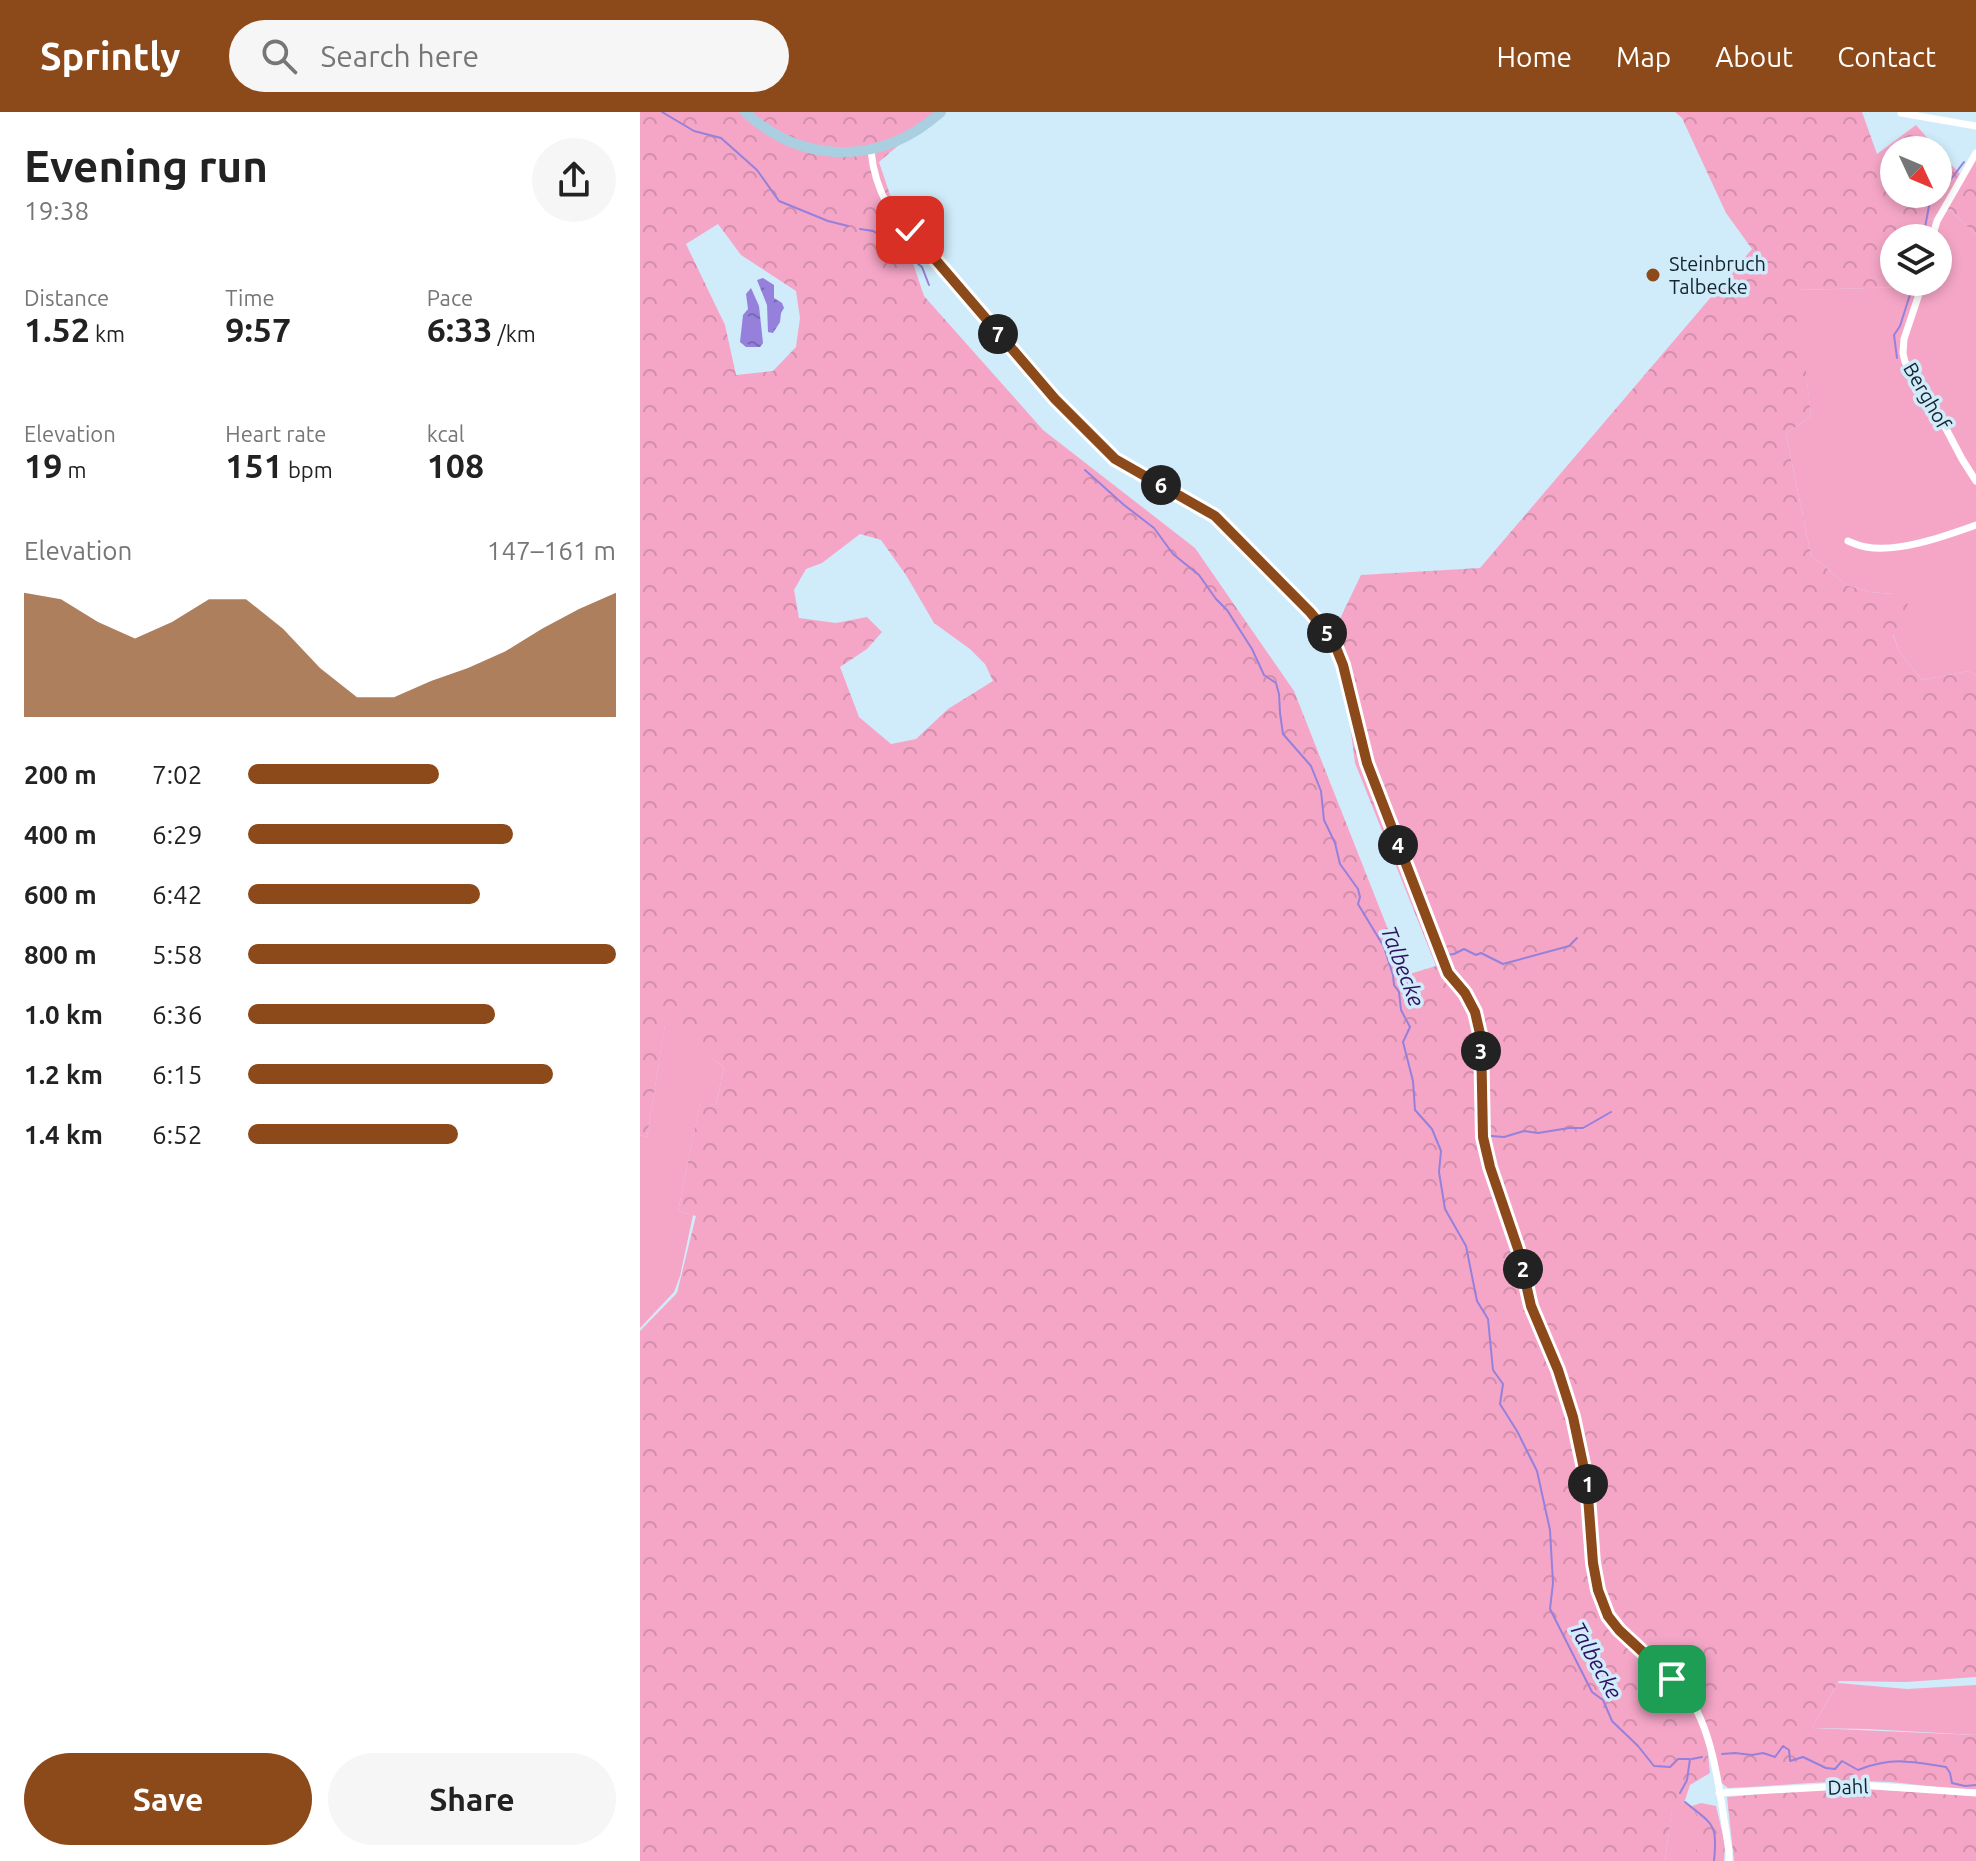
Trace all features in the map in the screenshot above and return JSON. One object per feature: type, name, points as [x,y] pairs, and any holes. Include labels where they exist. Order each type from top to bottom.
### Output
[{"type":"main road","points":[[745,112],[769,130],[800,145],[846,152],[871,151],[894,144],[941,112]]},
{"type":"street","points":[[1901,113],[1976,126]]},
{"type":"street","points":[[871,151],[877,184],[888,206],[1055,399],[1115,459],[1215,516],[1310,612],[1333,640],[1343,665],[1372,777],[1448,973],[1465,993],[1475,1012],[1481,1038],[1483,1137],[1518,1249],[1531,1306],[1558,1370],[1573,1417],[1585,1466],[1595,1577],[1603,1605],[1619,1630],[1680,1687],[1698,1714],[1719,1793],[1729,1861]]},
{"type":"street","points":[[1936,224],[1976,153]]},
{"type":"street","name":"Berghof","points":[[1918,296],[1904,339],[1905,362],[1923,385],[1976,481]]},
{"type":"street","points":[[1848,541],[1881,548],[1911,544],[1976,525]]},
{"type":"street","name":"Dahl","points":[[1719,1793],[1861,1785],[1976,1793]]},
{"type":"green space","points":[[640,112],[937,112],[879,162],[924,296],[1043,430],[1195,548],[1294,691],[1406,975],[1436,966],[1355,763],[1337,625],[1361,575],[1480,568],[1752,249],[1726,213],[1682,118],[1675,112],[1862,112],[1877,154],[1880,152],[1880,208],[1952,208],[1952,165],[1960,174],[1972,154],[1976,153],[1976,235],[1950,210],[1921,224],[1880,224],[1880,288],[1797,290],[1811,416],[1786,434],[1811,555],[1846,585],[1893,594],[1909,602],[1893,635],[1899,651],[1922,680],[1968,671],[1976,675],[1976,1677],[1906,1682],[1839,1681],[1812,1728],[1976,1735],[1976,1789],[1869,1781],[1728,1788],[1719,1781],[1715,1756],[1708,1754],[1710,1773],[1690,1785],[1684,1803],[1672,1810],[1665,1861],[640,1861],[640,1331],[677,1293],[696,1216],[678,1211],[700,1103],[716,1105],[724,1067],[665,1025],[647,1137],[640,1135]],"holes":[[[718,224],[741,255],[796,291],[800,318],[796,347],[773,371],[736,375],[725,325],[686,244]],[[860,534],[881,540],[934,623],[970,649],[985,664],[993,681],[948,709],[916,739],[891,744],[859,717],[840,667],[867,649],[882,632],[867,617],[836,623],[799,618],[794,590],[806,569],[822,563]]]},
{"type":"green space","points":[[1916,125],[1926,136],[1901,136]]},
{"type":"green space","points":[[1950,210],[1976,235],[1976,675],[1968,671],[1922,680],[1899,651],[1893,634],[1893,594],[1846,585],[1811,555],[1786,434],[1811,416],[1796,290],[1880,288],[1880,296],[1952,296],[1952,224],[1921,224]]},
{"type":"green space","points":[[665,1024],[724,1067],[716,1105],[700,1104],[678,1211],[693,1215],[680,1276],[674,1292],[640,1328],[640,1135],[647,1137]]},
{"type":"green space","points":[[1838,1683],[1907,1689],[1976,1685],[1976,1735],[1812,1728]]},
{"type":"green space","points":[[1814,1789],[1976,1795],[1976,1861],[1734,1861],[1727,1797]]},
{"type":"green space","points":[[1684,1803],[1692,1806],[1696,1815],[1696,1861],[1665,1861],[1672,1809]]},
{"type":"green space","points":[[1701,1803],[1716,1806],[1725,1844],[1724,1861],[1696,1861],[1696,1815],[1692,1806]]},
{"type":"water","points":[[763,278],[774,285],[774,298],[784,308],[773,333],[768,332],[767,305],[757,280]]},
{"type":"water","points":[[751,288],[759,306],[763,343],[760,347],[746,347],[740,342],[743,315],[748,309],[746,294]]},
{"type":"waterway","name":"Talbecke","points":[[662,112],[694,131],[721,138],[757,170],[779,201],[848,226]]},
{"type":"waterway","points":[[1952,178],[1964,162]]},
{"type":"waterway","points":[[1926,224],[1929,208]]},
{"type":"waterway","name":"Talbecke","points":[[860,229],[873,231],[890,241],[922,267],[929,285]]},
{"type":"waterway","points":[[1897,358],[1894,335],[1910,296]]},
{"type":"waterway","name":"Talbecke","points":[[1085,470],[1154,528],[1173,554],[1199,575],[1227,610],[1252,649],[1264,675],[1276,683],[1283,734],[1311,766],[1321,791],[1324,820],[1335,843],[1340,864],[1358,889],[1358,904],[1384,947],[1394,985],[1399,992],[1401,1010],[1410,1027],[1403,1042],[1413,1081],[1415,1110],[1432,1129],[1441,1151],[1439,1172],[1445,1209],[1466,1246],[1477,1301],[1488,1319],[1493,1370],[1503,1384],[1500,1404],[1537,1471],[1550,1530],[1553,1583],[1550,1609],[1592,1692],[1603,1700],[1612,1721],[1654,1766],[1670,1767],[1678,1759],[1690,1759],[1687,1780],[1680,1793]]},
{"type":"waterway","points":[[1447,955],[1464,949],[1503,964],[1569,946],[1577,938]]},
{"type":"waterway","points":[[1491,1136],[1583,1128],[1611,1112]]},
{"type":"waterway","points":[[1722,1754],[1763,1753],[1775,1757],[1783,1746],[1789,1750],[1790,1761],[1803,1757],[1826,1768],[1835,1769],[1842,1761],[1858,1770],[1891,1762],[1923,1763],[1946,1767],[1952,1783],[1976,1785]]},
{"type":"waterway","points":[[1692,1759],[1702,1757]]},
{"type":"waterway","name":"Talbecke","points":[[1685,1802],[1712,1826],[1714,1861]]},
{"type":"place","name":"Steinbruch Talbecke","points":[[1653,275]]},
{"type":"route","points":[[910,230],[1055,399],[1115,459],[1215,516],[1310,612],[1333,640],[1343,665],[1367,763],[1448,973],[1465,993],[1475,1012],[1481,1038],[1483,1137],[1518,1249],[1531,1306],[1558,1370],[1573,1417],[1585,1466],[1598,1590],[1608,1616],[1619,1630],[1672,1679]]}]
